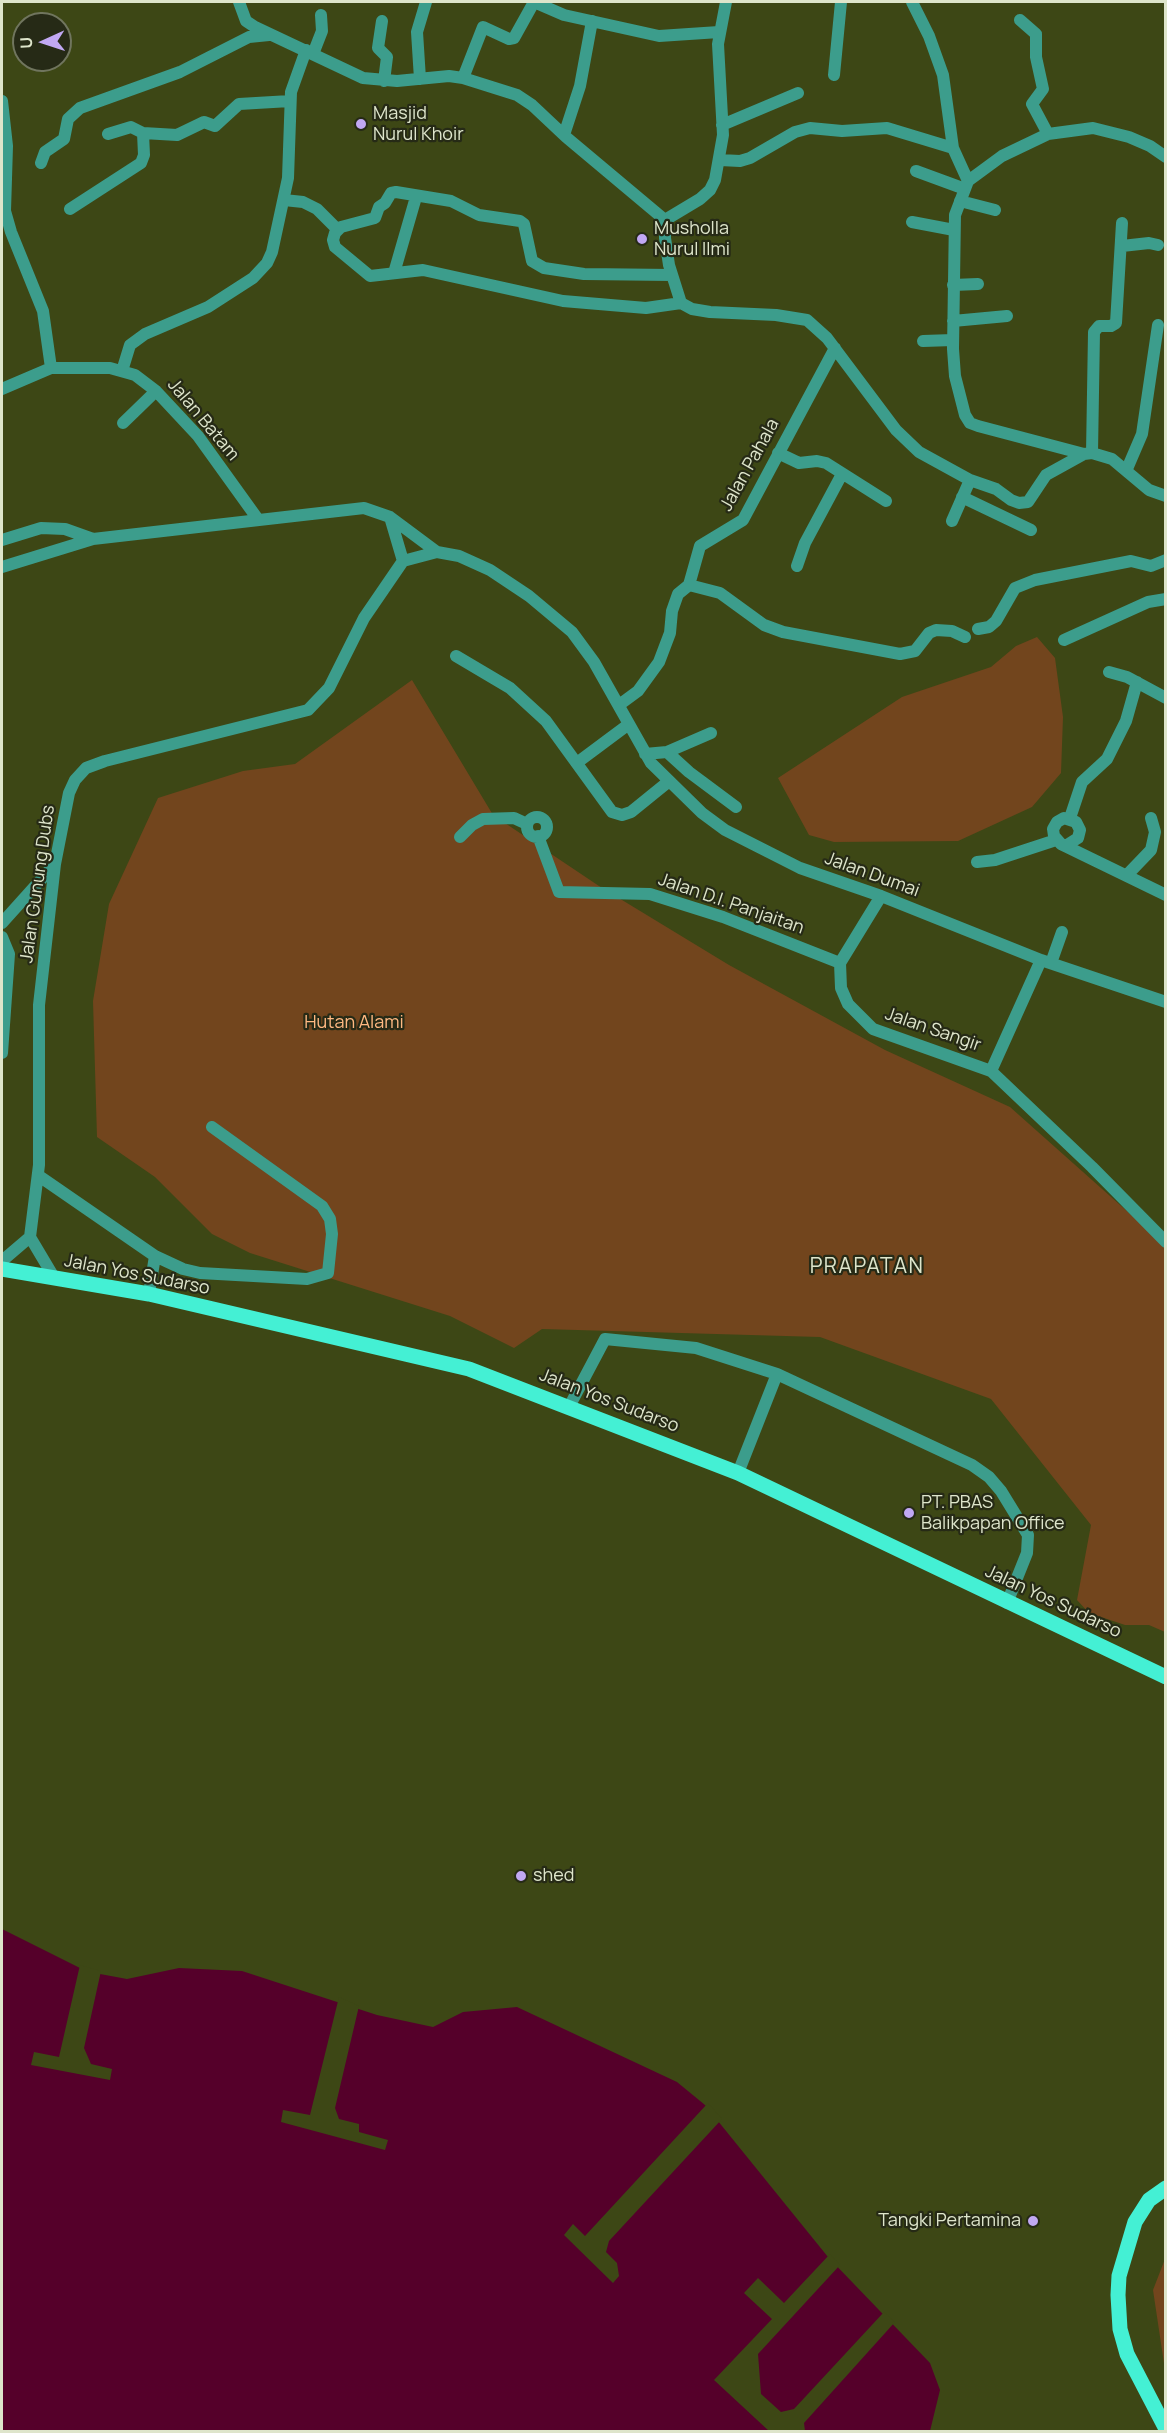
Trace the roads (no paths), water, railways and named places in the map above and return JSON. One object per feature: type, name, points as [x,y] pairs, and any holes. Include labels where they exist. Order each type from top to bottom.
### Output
[{"type":"main road","name":"Jalan Yos Sudarso","points":[[2,1269],[149,1294],[469,1369],[738,1473],[1166,1677]]},
{"type":"main road","points":[[1166,2188],[1149,2200],[1135,2222],[1119,2276],[1118,2295],[1120,2329],[1127,2354],[1166,2429]]},
{"type":"street","points":[[238,2],[246,21],[363,78],[384,81],[463,78],[507,90],[524,99],[665,220],[667,275],[675,305]]},
{"type":"street","points":[[420,79],[417,32],[426,2]]},
{"type":"street","points":[[463,78],[483,27],[509,39],[514,38],[534,2],[564,15],[659,36],[719,32]]},
{"type":"street","points":[[665,220],[692,205],[710,190],[720,160],[723,125],[718,72],[719,32],[726,2]]},
{"type":"street","points":[[834,75],[841,2]]},
{"type":"street","points":[[912,2],[929,36],[943,75],[953,148],[964,190]]},
{"type":"street","points":[[122,371],[130,345],[145,334],[208,307],[253,278],[267,263],[288,178],[290,100],[295,75],[322,31],[321,15]]},
{"type":"street","points":[[1020,20],[1036,34],[1036,57],[1043,89],[1032,104],[1048,134]]},
{"type":"street","points":[[382,21],[378,48],[387,57],[384,81]]},
{"type":"street","points":[[564,135],[582,76],[592,21]]},
{"type":"street","points":[[41,163],[45,152],[64,139],[68,119],[80,108],[180,72],[249,37],[259,34],[279,37]]},
{"type":"street","points":[[723,125],[798,93]]},
{"type":"street","points":[[108,134],[131,127],[143,133],[152,131],[177,135],[204,122],[215,126],[239,104],[290,100]]},
{"type":"street","points":[[2,101],[6,120],[6,195],[3,209],[43,311],[51,368]]},
{"type":"street","points":[[720,160],[740,161],[750,158],[795,132],[810,128],[842,131],[887,128],[953,148]]},
{"type":"street","points":[[1166,157],[1150,146],[1129,137],[1093,128],[1048,134],[1002,156],[964,190],[955,215],[953,285],[953,340],[957,390],[970,423],[1112,459],[1128,470],[1149,490],[1166,496]]},
{"type":"street","points":[[70,209],[141,163],[144,155],[143,133]]},
{"type":"street","points":[[916,171],[964,190],[995,210]]},
{"type":"street","points":[[337,229],[375,218],[379,207],[386,203],[393,192],[451,201],[479,215],[522,222],[532,261],[544,268],[593,275],[667,275]]},
{"type":"street","points":[[394,273],[416,197]]},
{"type":"street","points":[[284,200],[303,202],[317,209],[337,229]]},
{"type":"street","points":[[912,222],[954,230]]},
{"type":"street","points":[[1088,454],[1094,332],[1099,326],[1111,326],[1116,323],[1122,223]]},
{"type":"street","points":[[337,229],[333,240],[335,247],[366,274],[373,276],[423,270],[563,301],[646,308],[675,305],[710,312],[802,317],[835,348],[908,442],[925,456],[970,480],[996,489],[1011,500],[1028,502],[1046,475],[1088,454]]},
{"type":"street","points":[[1122,246],[1149,243],[1158,245]]},
{"type":"street","points":[[953,285],[978,284]]},
{"type":"street","points":[[953,321],[1007,316]]},
{"type":"street","points":[[1128,470],[1142,434],[1158,325]]},
{"type":"street","points":[[923,341],[953,340]]},
{"type":"street","name":"Jalan Pahala","points":[[619,705],[638,691],[659,662],[670,633],[678,594],[689,585],[696,552],[700,546],[743,520],[835,348]]},
{"type":"street","name":"Jalan Batam","points":[[2,389],[51,368],[110,368],[135,375],[156,391],[198,436],[257,518]]},
{"type":"street","points":[[123,423],[156,391]]},
{"type":"street","points":[[778,453],[799,463],[822,462],[886,501]]},
{"type":"street","points":[[797,566],[805,543],[842,474]]},
{"type":"street","points":[[952,521],[970,480]]},
{"type":"street","points":[[962,497],[1031,530]]},
{"type":"street","points":[[2,567],[93,539],[257,518],[364,508],[390,517],[437,552]]},
{"type":"street","points":[[390,517],[403,561],[437,552]]},
{"type":"street","points":[[2,540],[25,531],[41,528],[65,529],[93,539]]},
{"type":"street","name":"Jalan Dumai","points":[[437,552],[459,556],[489,570],[529,596],[572,632],[619,705],[645,754],[668,782],[702,813],[740,838],[800,868],[881,896],[1046,961],[1166,1002]]},
{"type":"street","points":[[978,629],[989,627],[996,621],[1015,588],[1035,580],[1131,561],[1151,566],[1166,560]]},
{"type":"street","name":"Jalan Gunung Dubs","points":[[30,1237],[39,1176],[39,1005],[55,864],[69,793],[75,780],[86,768],[308,710],[329,688],[364,618],[403,561]]},
{"type":"street","points":[[689,585],[720,593],[765,625],[783,632],[900,654],[915,651],[929,633],[936,630],[952,631],[965,637]]},
{"type":"street","points":[[1064,640],[1148,602],[1166,598]]},
{"type":"street","points":[[456,656],[510,688],[546,721],[579,762],[612,812],[622,815],[631,812],[668,782]]},
{"type":"street","points":[[1109,672],[1137,682],[1166,698]]},
{"type":"street","points":[[1070,818],[1083,782],[1107,759],[1126,721],[1137,682]]},
{"type":"street","points":[[579,762],[630,724]]},
{"type":"street","points":[[645,754],[667,752],[711,733]]},
{"type":"street","points":[[667,752],[689,772],[736,807]]},
{"type":"street","name":"Jalan D.I. Panjaitan","points":[[460,837],[472,825],[483,819],[514,818],[527,824],[535,817],[543,819],[546,829],[538,836],[559,892],[650,894],[723,917],[840,963]]},
{"type":"street","points":[[977,862],[995,860],[1061,842],[1075,842],[1080,834],[1078,825],[1070,818],[1060,819],[1055,825],[1053,832],[1061,842],[1166,895]]},
{"type":"street","points":[[1127,875],[1151,850],[1155,832],[1150,818]]},
{"type":"street","points":[[2,923],[55,864]]},
{"type":"street","points":[[840,963],[881,896]]},
{"type":"street","name":"Jalan Sangir","points":[[991,1071],[1062,932]]},
{"type":"street","points":[[2,937],[9,954],[2,1053]]},
{"type":"street","name":"Jalan Sangir","points":[[840,963],[841,988],[848,1004],[873,1029],[991,1071],[1092,1167],[1166,1242]]},
{"type":"street","points":[[39,1176],[155,1256],[183,1269],[200,1273],[307,1280],[328,1273],[332,1234],[330,1219],[322,1206],[212,1127]]},
{"type":"street","points":[[2,1261],[30,1237],[55,1279]]},
{"type":"street","points":[[149,1294],[155,1256]]},
{"type":"street","points":[[569,1407],[605,1339],[696,1348],[777,1374],[972,1465],[989,1477],[1001,1491],[1028,1535],[1027,1553],[1007,1603]]},
{"type":"street","points":[[738,1473],[777,1374]]},
{"type":"place","name":"Masjid Nurul Khoir","points":[[361,124]]},
{"type":"place","name":"Musholla Nurul Ilmi","points":[[642,239]]},
{"type":"place","name":"PT. PBAS Balikpapan Office","points":[[909,1513]]},
{"type":"place","name":"shed","points":[[521,1876]]},
{"type":"place","name":"Tangki Pertamina","points":[[1033,2221]]},
{"type":"district","name":"PRAPATAN","points":[[867,1267]]},
{"type":"park label","name":"Hutan Alami","points":[[354,1023]]}]
